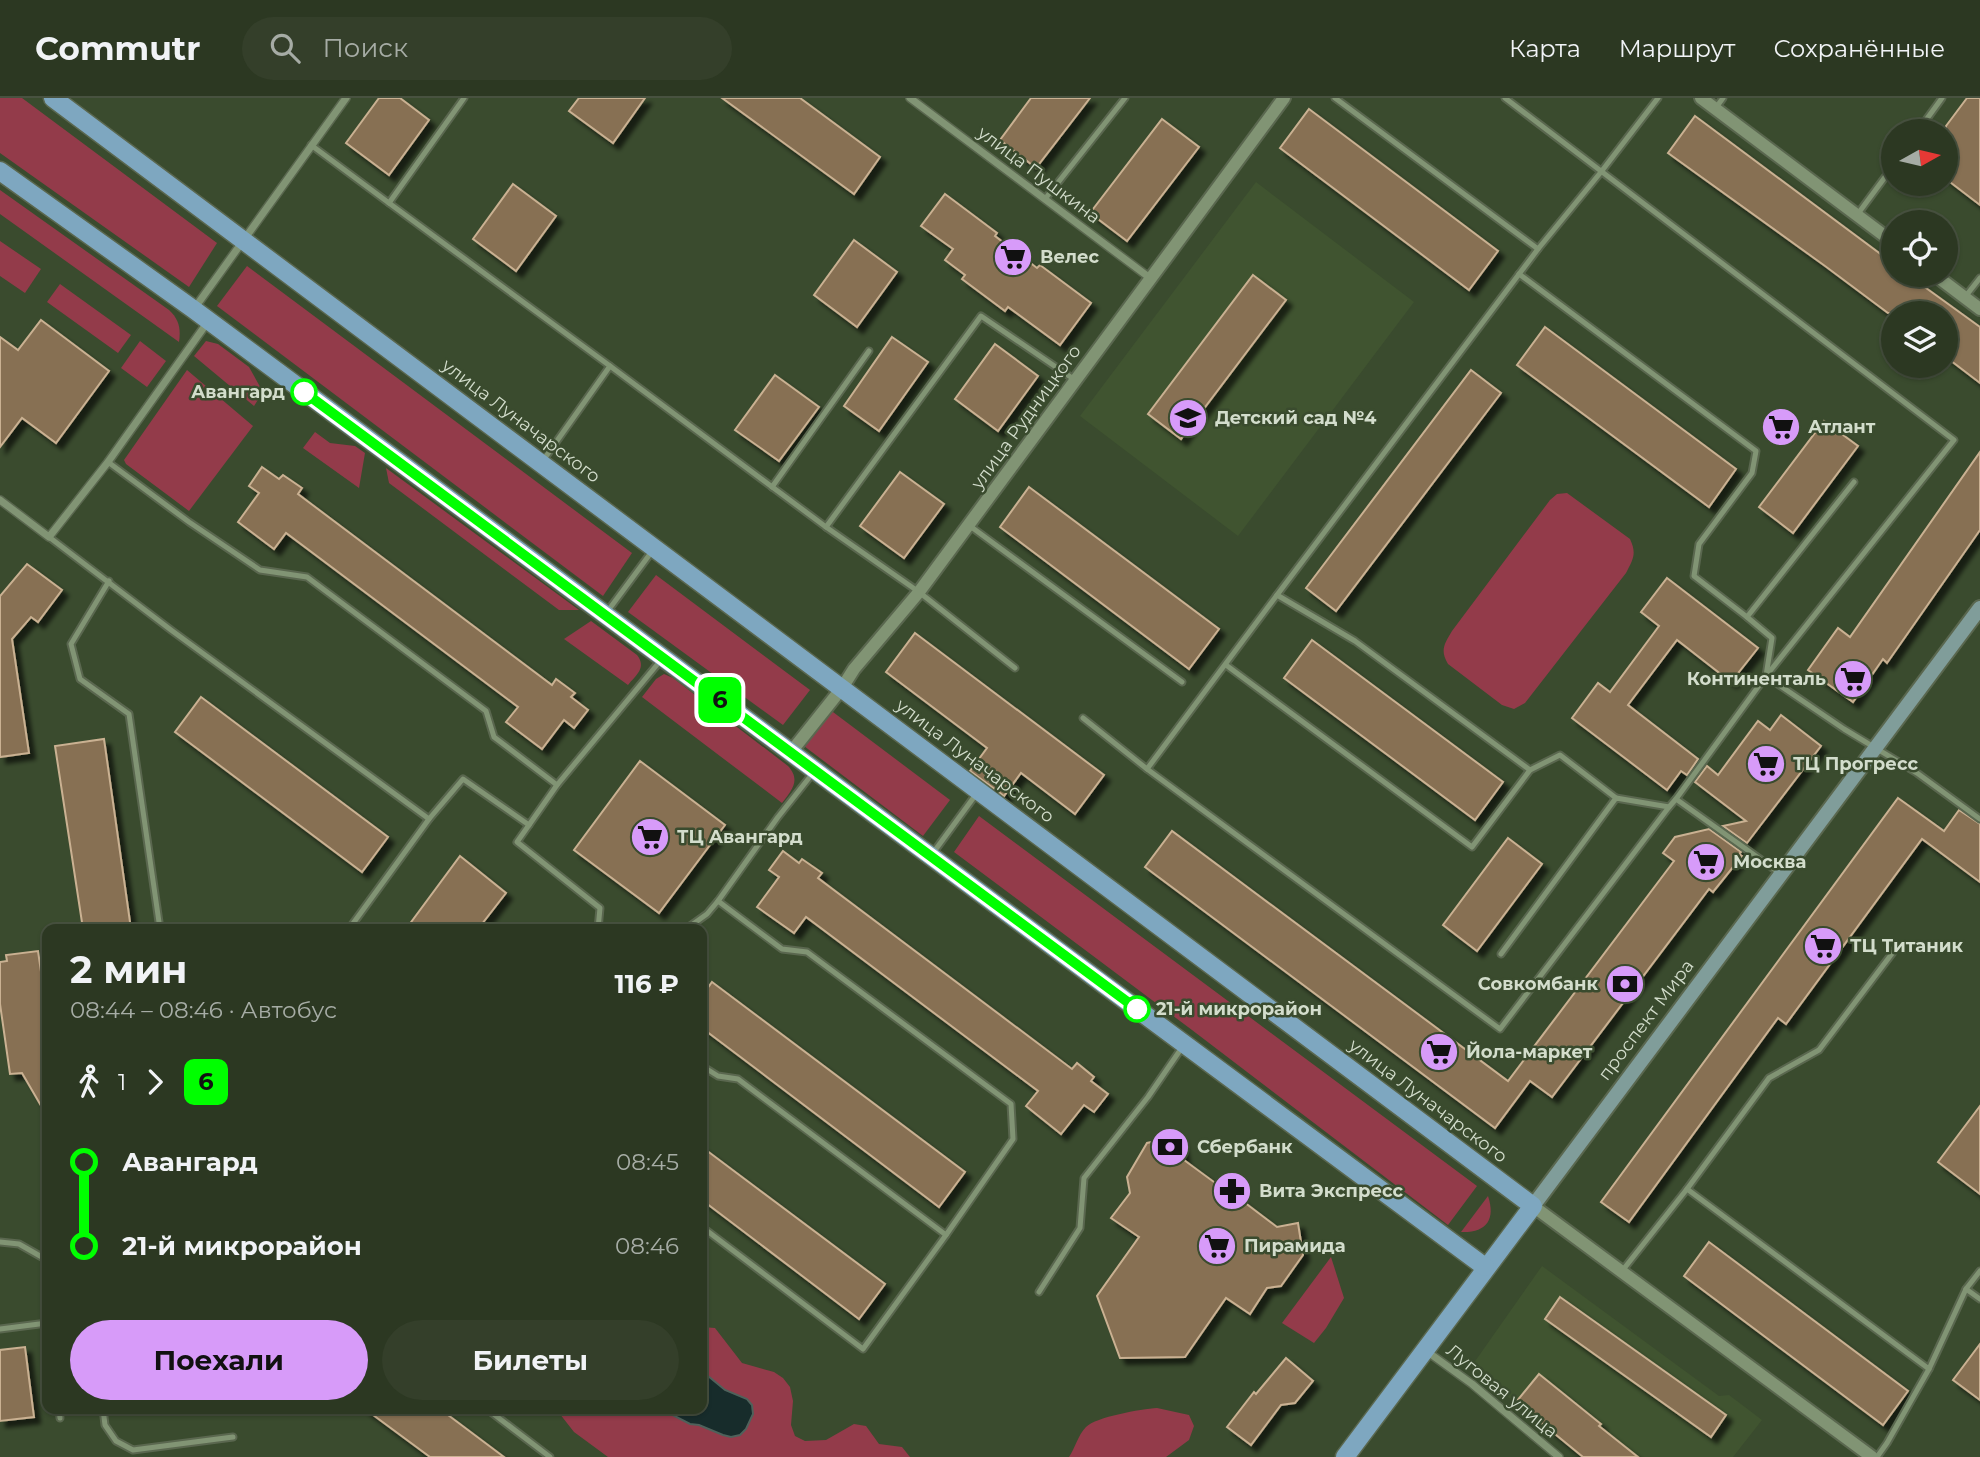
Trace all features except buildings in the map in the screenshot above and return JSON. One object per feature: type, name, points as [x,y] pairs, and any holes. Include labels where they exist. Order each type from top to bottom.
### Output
[{"type":"main road","name":"улица Луначарского","points":[[53,98],[1533,1206]]},
{"type":"main road","points":[[0,171],[193,309],[1486,1267]]},
{"type":"main road","name":"проспект Мира","points":[[1345,1457],[1980,608]]},
{"type":"street","points":[[193,309],[346,98]]},
{"type":"street","name":"улица Пушкина","points":[[910,98],[1150,278]]},
{"type":"street","name":"улица Рудницкого","points":[[791,752],[854,669],[919,592],[1284,98]]},
{"type":"street","points":[[1701,98],[1881,233]]},
{"type":"street","points":[[1951,287],[1980,309]]},
{"type":"street","points":[[0,500],[49,537],[108,462],[209,321]]},
{"type":"street","name":"улица Луначарского","points":[[1533,1206],[1875,1457]]},
{"type":"street","name":"Луговая улица","points":[[1425,1349],[1472,1384],[1559,1457]]},
{"type":"lane","points":[[389,203],[464,98]]},
{"type":"lane","points":[[1045,200],[1125,98]]},
{"type":"lane","points":[[1335,98],[1538,249]]},
{"type":"lane","points":[[1083,718],[1147,769],[1500,1029],[1676,799],[1766,676],[1954,440],[1505,98]]},
{"type":"lane","points":[[1147,769],[1538,249],[1658,98]]},
{"type":"lane","points":[[1715,109],[1723,98]]},
{"type":"lane","points":[[1926,119],[1941,98]]},
{"type":"lane","points":[[311,145],[826,527],[919,592],[1015,668]]},
{"type":"lane","points":[[1857,215],[1881,183]]},
{"type":"lane","points":[[1519,274],[1756,451],[1752,473],[1699,544],[1694,576],[1772,638],[1766,676]]},
{"type":"lane","points":[[1965,297],[1980,278]]},
{"type":"lane","points":[[826,527],[981,316],[1075,380]]},
{"type":"lane","points":[[772,487],[869,351]]},
{"type":"lane","points":[[542,463],[610,366]]},
{"type":"lane","points":[[108,462],[260,570],[307,577],[486,711],[495,737],[557,785]]},
{"type":"lane","points":[[1746,617],[1854,482]]},
{"type":"lane","points":[[968,524],[1182,682]]},
{"type":"lane","points":[[49,537],[429,819]]},
{"type":"lane","points":[[605,615],[654,548]]},
{"type":"lane","points":[[108,581],[71,644],[80,679],[129,714],[159,924]]},
{"type":"lane","points":[[1278,595],[1355,641],[1530,770]]},
{"type":"lane","points":[[598,924],[600,908],[517,842],[557,785],[663,657]]},
{"type":"lane","points":[[1226,665],[1472,847],[1530,770],[1560,755],[1616,798],[1668,807]]},
{"type":"lane","points":[[1766,676],[1844,729],[1917,773],[1980,819]]},
{"type":"lane","points":[[693,924],[707,914],[718,901],[815,770]]},
{"type":"lane","points":[[353,924],[429,819],[463,779],[529,825]]},
{"type":"lane","points":[[931,856],[979,791]]},
{"type":"lane","points":[[1500,954],[1616,798]]},
{"type":"lane","points":[[1676,799],[1781,874]]},
{"type":"lane","points":[[707,1231],[863,1349],[1013,1139],[1011,1104],[807,952],[782,949],[718,901]]},
{"type":"lane","points":[[1622,1271],[1769,1078],[1819,1050],[1896,947]]},
{"type":"lane","points":[[1039,1292],[1080,1228],[1084,1178],[1148,1097],[1184,1044]]},
{"type":"lane","points":[[707,1069],[718,1076],[738,1079],[946,1235]]},
{"type":"lane","points":[[1687,1189],[1929,1369]]},
{"type":"lane","points":[[0,1242],[19,1244],[42,1257]]},
{"type":"lane","points":[[1875,1457],[1887,1443],[1929,1369],[1966,1289],[1980,1271]]},
{"type":"lane","points":[[1966,1289],[1980,1299]]},
{"type":"lane","points":[[0,1329],[42,1324]]},
{"type":"lane","points":[[60,1414],[60,1418]]},
{"type":"lane","points":[[103,1414],[104,1425],[116,1441],[133,1450],[233,1437]]},
{"type":"lane","points":[[493,1414],[550,1457]]},
{"type":"shaded area","points":[[0,98],[22,98],[217,243],[189,287],[0,153]]},
{"type":"shaded area","points":[[1256,182],[1414,302],[1238,536],[1080,416]]},
{"type":"shaded area","points":[[0,190],[169,310],[179,324],[179,342],[0,214]]},
{"type":"shaded area","points":[[0,241],[41,269],[25,293],[0,276]]},
{"type":"shaded area","points":[[247,266],[632,553],[603,596],[217,306]]},
{"type":"shaded area","points":[[60,284],[131,335],[118,353],[47,302]]},
{"type":"shaded area","points":[[140,341],[166,361],[147,387],[121,368]]},
{"type":"shaded area","points":[[206,341],[218,344],[249,367],[263,392],[254,406],[194,356]]},
{"type":"shaded area","points":[[187,370],[253,426],[189,511],[124,460]]},
{"type":"shaded area","points":[[315,432],[330,443],[355,446],[365,453],[359,488],[303,448]]},
{"type":"shaded area","points":[[386,468],[579,610],[559,610],[389,483]]},
{"type":"shaded area","points":[[1567,493],[1630,539],[1633,556],[1626,573],[1525,703],[1514,709],[1502,705],[1448,664],[1444,648],[1452,631],[1550,500],[1557,494]]},
{"type":"shaded area","points":[[656,575],[810,690],[783,725],[628,612]]},
{"type":"shaded area","points":[[591,621],[640,660],[641,668],[628,685],[564,639]]},
{"type":"shaded area","points":[[664,674],[673,678],[788,766],[794,780],[792,789],[782,803],[642,697],[656,679]]},
{"type":"shaded area","points":[[825,706],[950,800],[923,836],[800,743]]},
{"type":"shaded area","points":[[979,816],[1477,1186],[1448,1225],[954,852]]},
{"type":"shaded area","points":[[1488,1196],[1491,1212],[1487,1223],[1477,1230],[1461,1232]]},
{"type":"shaded area","points":[[1331,1257],[1344,1298],[1314,1343],[1282,1323]]},
{"type":"shaded area","points":[[1542,1266],[1719,1396],[1729,1395],[1762,1420],[1733,1457],[1582,1457],[1471,1367]]},
{"type":"shaded area","points":[[707,1327],[715,1328],[742,1363],[774,1372],[783,1378],[790,1387],[793,1401],[791,1425],[795,1436],[805,1441],[826,1440],[854,1424],[866,1426],[879,1444],[902,1447],[910,1457],[608,1457],[574,1432],[560,1414],[671,1414],[715,1432],[746,1428],[753,1414],[747,1399],[725,1390],[707,1375]]},
{"type":"shaded area","points":[[1157,1408],[1189,1415],[1194,1426],[1189,1440],[1166,1457],[1069,1457],[1081,1434],[1091,1423],[1119,1414]]},
{"type":"water","points":[[707,1375],[725,1390],[747,1399],[752,1405],[753,1414],[740,1435],[731,1437],[690,1424],[671,1414],[707,1414]]},
{"type":"bus line","name":"6","points":[[304,392],[1137,1009]]},
{"type":"place","name":"Велес","points":[[1013,257]]},
{"type":"place","name":"Авангард","points":[[304,392]]},
{"type":"place","name":"Детский сад №4","points":[[1188,418]]},
{"type":"place","name":"Атлант","points":[[1781,427]]},
{"type":"place","name":"Континенталь","points":[[1853,679]]},
{"type":"place","name":"ТЦ Прогресс","points":[[1766,764]]},
{"type":"place","name":"ТЦ Авангард","points":[[650,837]]},
{"type":"place","name":"Москва","points":[[1706,862]]},
{"type":"place","name":"ТЦ Титаник","points":[[1823,946]]},
{"type":"place","name":"Совкомбанк","points":[[1625,984]]},
{"type":"place","name":"21-й микрорайон","points":[[1137,1009]]},
{"type":"place","name":"Йола-маркет","points":[[1439,1052]]},
{"type":"place","name":"Сбербанк","points":[[1170,1147]]},
{"type":"place","name":"Вита Экспресс","points":[[1232,1191]]},
{"type":"place","name":"Пирамида","points":[[1217,1246]]}]
